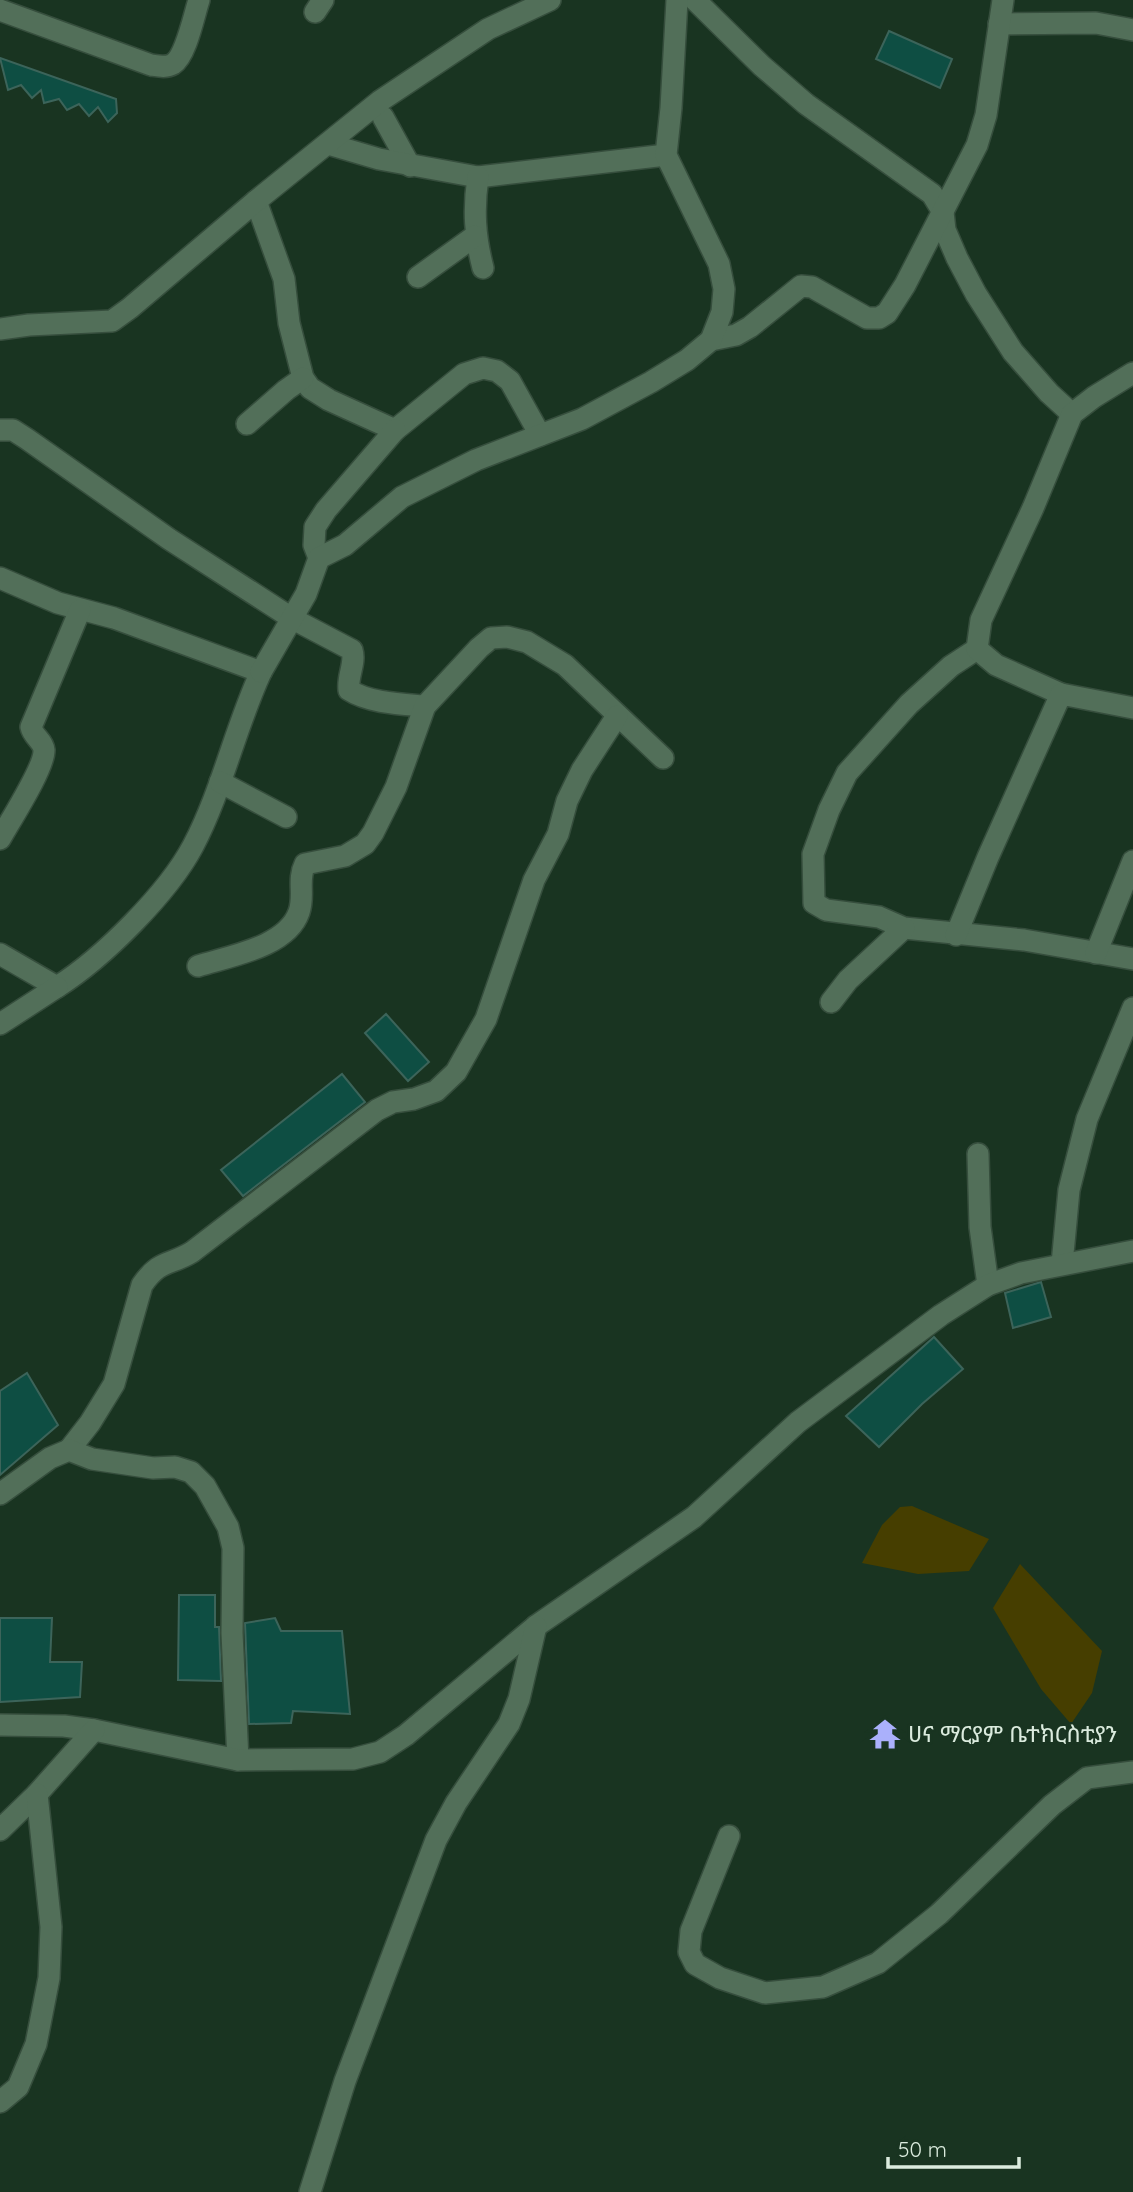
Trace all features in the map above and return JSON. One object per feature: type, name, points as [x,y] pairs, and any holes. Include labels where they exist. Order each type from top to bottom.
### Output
[{"type":"street","points":[[0,10],[151,65],[165,67],[176,63],[183,51],[199,0]]},
{"type":"street","points":[[0,329],[112,321],[130,309],[256,201],[380,101],[488,29],[550,0]]},
{"type":"street","points":[[677,0],[666,155],[719,264],[724,289],[722,312],[711,340]]},
{"type":"street","points":[[695,0],[762,66],[797,96],[932,194],[943,212],[945,230],[957,258],[976,294],[1031,373],[1072,414]]},
{"type":"street","points":[[319,558],[345,545],[402,497],[477,460],[582,419],[652,383],[711,340],[736,335],[750,327],[801,286],[821,292],[867,317],[879,318],[887,313],[905,285],[977,145],[986,115],[1003,0]]},
{"type":"street","points":[[999,23],[1096,23],[1133,30]]},
{"type":"street","points":[[383,117],[411,166]]},
{"type":"street","points":[[328,144],[411,166],[478,177],[666,155]]},
{"type":"street","points":[[478,177],[473,204],[475,236],[483,268]]},
{"type":"street","points":[[256,201],[284,279],[289,323],[303,378],[310,388],[329,400],[395,430]]},
{"type":"street","points":[[418,277],[475,236]]},
{"type":"street","points":[[0,1024],[76,975],[131,924],[176,874],[193,845],[220,782],[249,698],[261,672],[306,594],[319,558],[314,545],[315,527],[326,510],[395,430],[464,374],[483,368],[497,372],[510,381],[540,435]]},
{"type":"street","points":[[1133,373],[1072,414],[1033,508],[981,620],[977,649],[951,666],[909,704],[847,773],[829,810],[813,854],[814,903],[826,910],[879,917],[904,928],[1024,940],[1133,959]]},
{"type":"street","points":[[247,424],[303,378]]},
{"type":"street","points":[[0,430],[13,430],[169,539],[293,619],[352,650],[354,656],[348,683],[349,690],[356,695],[399,704],[425,706]]},
{"type":"street","points":[[0,578],[58,603],[114,618],[261,672]]},
{"type":"street","points":[[0,839],[45,753],[43,743],[33,734],[31,727],[80,610]]},
{"type":"street","points":[[198,966],[251,950],[283,936],[292,927],[302,902],[300,881],[305,864],[345,856],[365,844],[396,787],[425,706],[491,638],[507,637],[527,642],[565,665],[663,758]]},
{"type":"street","points":[[977,649],[996,665],[1061,694],[1133,708]]},
{"type":"street","points":[[956,935],[1061,694]]},
{"type":"street","points":[[1,1491],[50,1458],[69,1450],[90,1423],[114,1384],[142,1285],[151,1272],[192,1252],[377,1110],[393,1102],[414,1099],[436,1091],[456,1072],[486,1019],[534,880],[558,834],[567,801],[582,770],[617,716]]},
{"type":"street","points":[[220,782],[286,817]]},
{"type":"street","points":[[1096,953],[1133,861]]},
{"type":"street","points":[[831,1002],[848,980],[904,928]]},
{"type":"street","points":[[0,954],[57,987]]},
{"type":"street","points":[[1062,1264],[1069,1191],[1087,1119],[1133,1007]]},
{"type":"street","points":[[978,1154],[980,1227],[988,1285]]},
{"type":"street","points":[[0,1724],[94,1730],[238,1760],[353,1759],[380,1752],[406,1735],[536,1626],[694,1517],[798,1422],[925,1327],[988,1285],[1021,1273],[1133,1251]]},
{"type":"street","points":[[69,1450],[92,1459],[153,1468],[175,1467],[191,1472],[205,1486],[228,1527],[233,1548],[232,1633],[238,1760]]},
{"type":"street","points":[[310,2192],[345,2081],[436,1840],[456,1803],[509,1724],[519,1699],[536,1626]]},
{"type":"street","points":[[0,1830],[37,1794],[94,1730]]},
{"type":"street","points":[[729,1836],[691,1931],[689,1952],[695,1964],[720,1979],[765,1993],[823,1987],[878,1963],[939,1914],[1052,1805],[1087,1778],[1133,1772]]},
{"type":"street","points":[[0,2102],[18,2087],[36,2044],[49,1978],[51,1927],[37,1794]]},
{"type":"shaded area","points":[[912,1506],[989,1539],[969,1571],[918,1574],[862,1563],[882,1525],[900,1507]]},
{"type":"shaded area","points":[[1020,1564],[1102,1651],[1092,1693],[1071,1724],[1041,1689],[993,1608]]},
{"type":"building","points":[[889,31],[952,59],[940,88],[876,59]]},
{"type":"building","points":[[0,58],[116,99],[117,113],[108,122],[98,107],[89,116],[79,104],[67,110],[59,99],[44,103],[41,90],[32,98],[21,85],[8,90]]},
{"type":"building","points":[[386,1014],[429,1062],[408,1081],[365,1033]]},
{"type":"building","points":[[342,1074],[365,1102],[243,1196],[221,1170]]},
{"type":"building","points":[[1041,1282],[1051,1317],[1013,1328],[1005,1293]]},
{"type":"building","points":[[934,1337],[963,1369],[922,1404],[879,1447],[846,1416]]},
{"type":"building","points":[[27,1373],[58,1425],[0,1475],[0,1391]]},
{"type":"building","points":[[179,1595],[215,1595],[215,1627],[219,1627],[221,1681],[178,1680]]},
{"type":"building","points":[[0,1618],[52,1618],[50,1662],[82,1662],[80,1697],[0,1702]]},
{"type":"building","points":[[275,1618],[281,1631],[342,1631],[350,1714],[293,1711],[291,1723],[249,1724],[245,1623]]},
{"type":"place","name":"ሀና ማርያም ቤተክርስቲያን","points":[[885,1734]]}]
